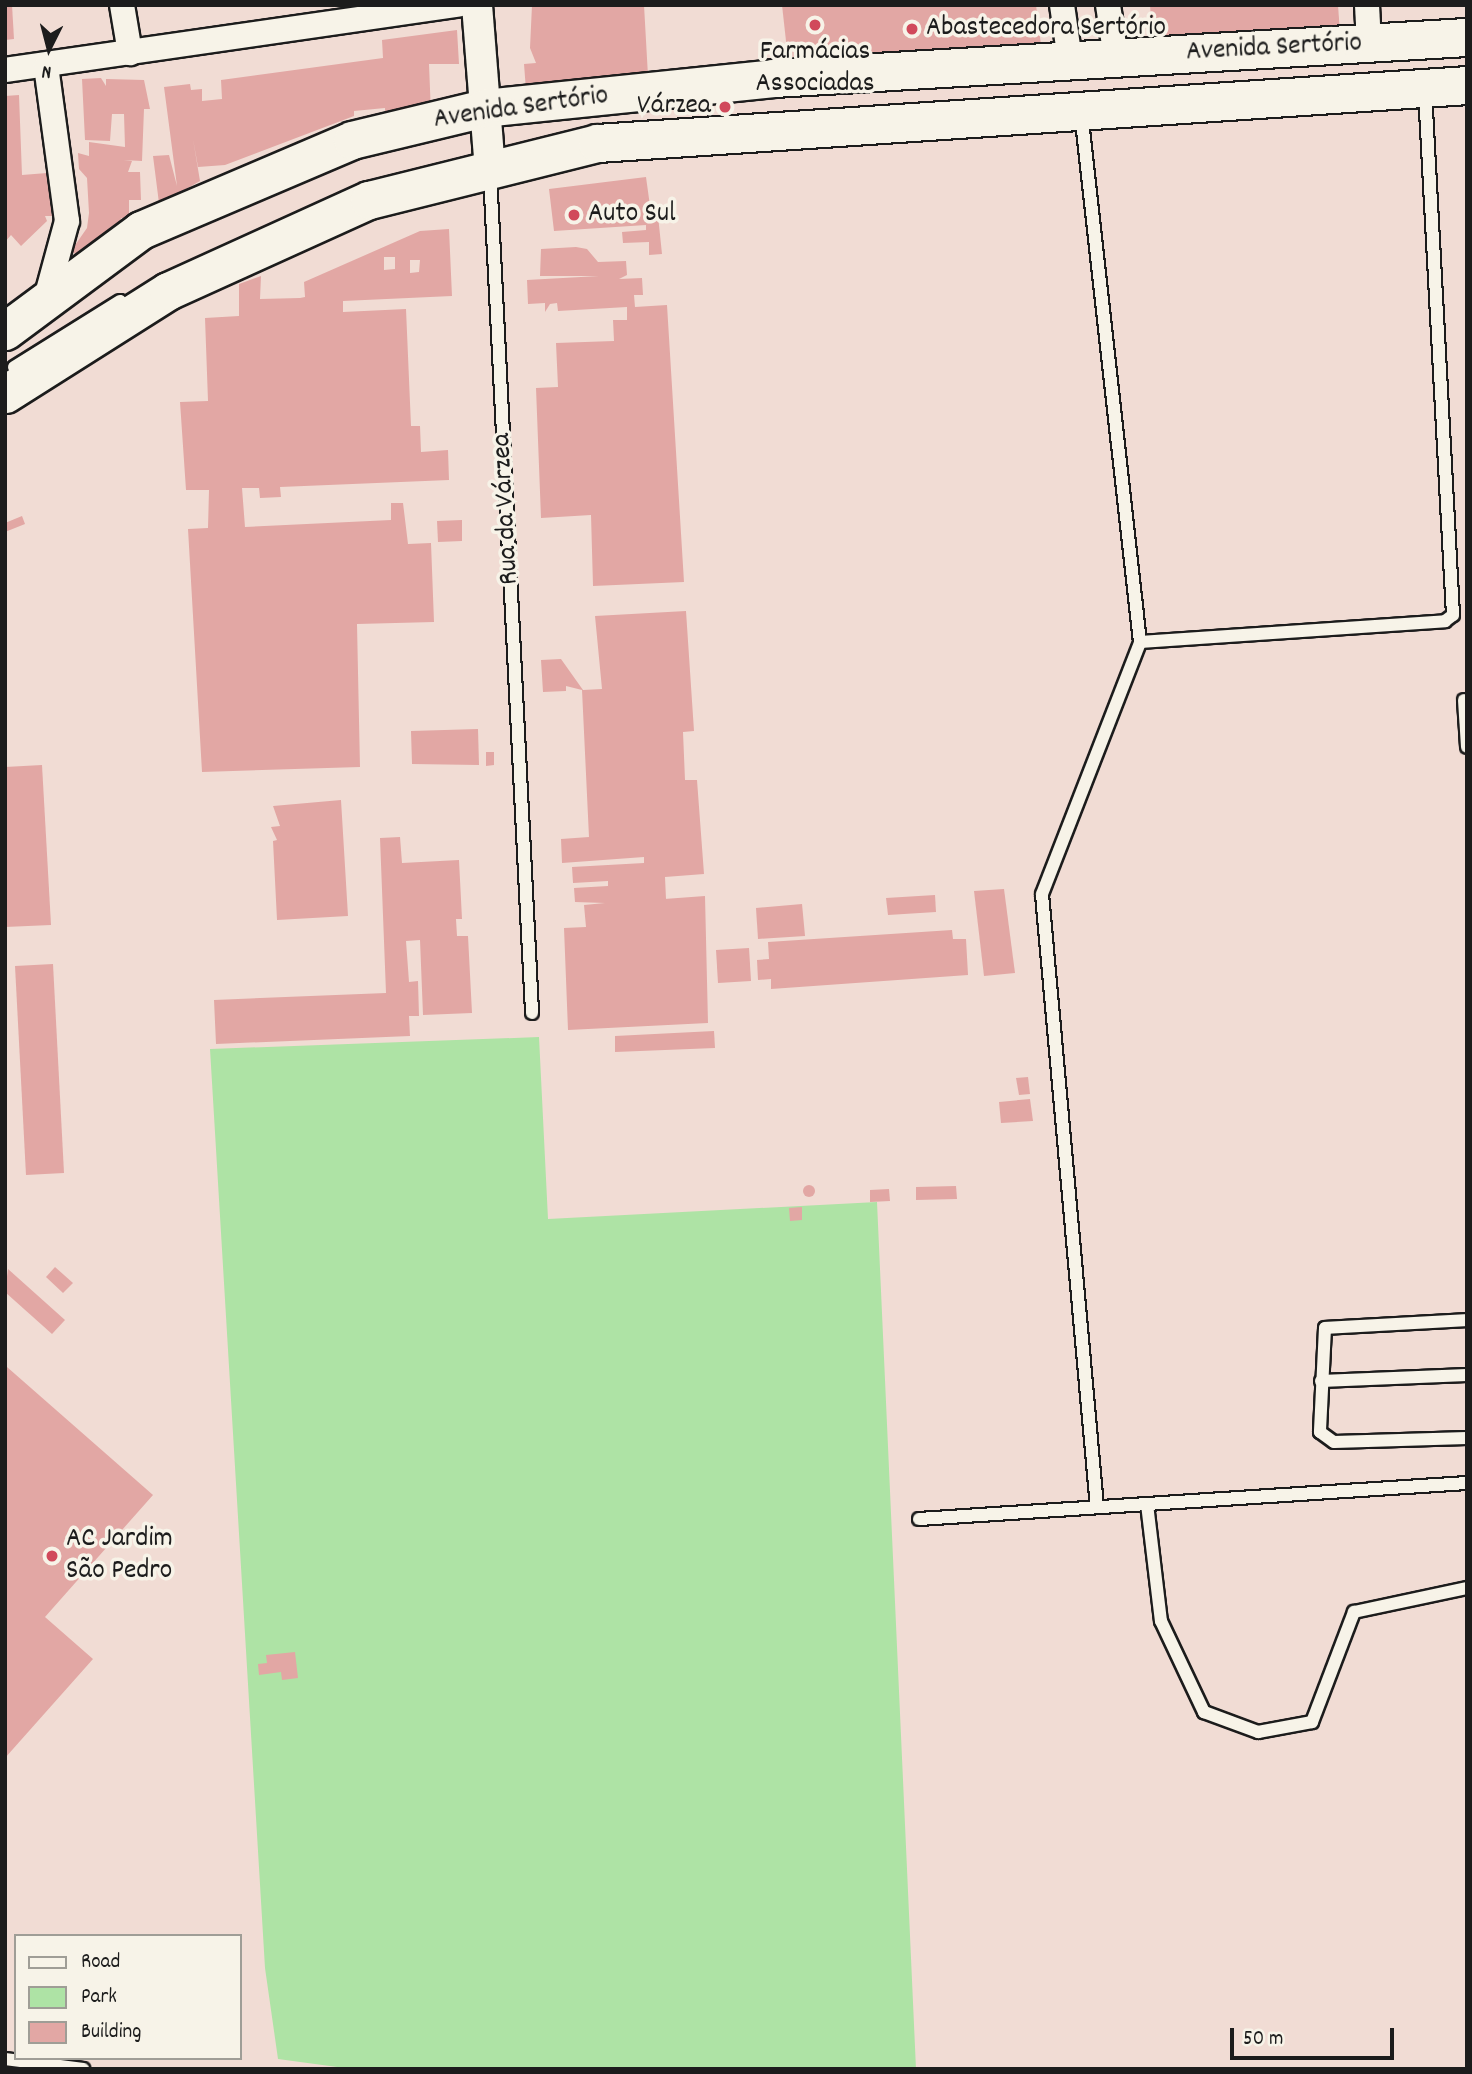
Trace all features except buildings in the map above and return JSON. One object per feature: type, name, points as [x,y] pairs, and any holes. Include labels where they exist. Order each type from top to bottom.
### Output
[{"type":"main road","name":"Avenida Sertório","points":[[5,331],[141,230],[224,192],[352,140],[484,113],[775,78],[1117,64],[1369,49],[1467,37]]},
{"type":"main road","name":"Avenida Sertório","points":[[5,394],[168,291],[369,200],[485,160],[597,143],[1081,108],[1467,85]]},
{"type":"street","points":[[122,5],[130,53]]},
{"type":"street","points":[[5,70],[458,5]]},
{"type":"street","name":"Rua da Várzea","points":[[477,5],[485,160]]},
{"type":"street","points":[[1062,5],[1071,66]]},
{"type":"street","points":[[1108,5],[1117,64]]},
{"type":"street","points":[[1367,5],[1369,49]]},
{"type":"street","points":[[44,304],[67,220],[46,66]]},
{"type":"lane","points":[[1369,49],[1467,49]]},
{"type":"lane","points":[[859,110],[1467,73]]},
{"type":"lane","points":[[1140,642],[1445,621],[1453,615],[1424,87]]},
{"type":"lane","points":[[1081,108],[1140,642],[1042,894],[1097,1507]]},
{"type":"lane","points":[[129,259],[150,242],[354,153],[484,113]]},
{"type":"lane","points":[[485,160],[596,131],[763,116]]},
{"type":"lane","name":"Rua da Várzea","points":[[485,160],[532,1013]]},
{"type":"lane","points":[[5,374],[135,292]]},
{"type":"lane","points":[[1464,700],[1467,747]]},
{"type":"lane","points":[[1467,1320],[1329,1325],[1322,1335],[1321,1381],[1324,1440],[1467,1438]]},
{"type":"lane","points":[[1321,1381],[1467,1376]]},
{"type":"lane","points":[[919,1519],[1467,1483]]},
{"type":"lane","points":[[1147,1504],[1161,1620],[1204,1712],[1258,1732],[1312,1722],[1354,1612],[1467,1588]]},
{"type":"lane","points":[[5,2059],[83,2069]]},
{"type":"green space","points":[[539,1037],[548,1219],[877,1202],[916,2069],[352,2069],[278,2059],[265,1968],[210,1049]]},
{"type":"place","name":"Farmácias Associadas","points":[[815,25]]},
{"type":"place","name":"Abastecedora Sertório","points":[[912,29]]},
{"type":"place","name":"Várzea","points":[[725,107]]},
{"type":"place","name":"Auto Sul","points":[[574,215]]},
{"type":"place","name":"AC Jardim São Pedro","points":[[52,1556]]}]
